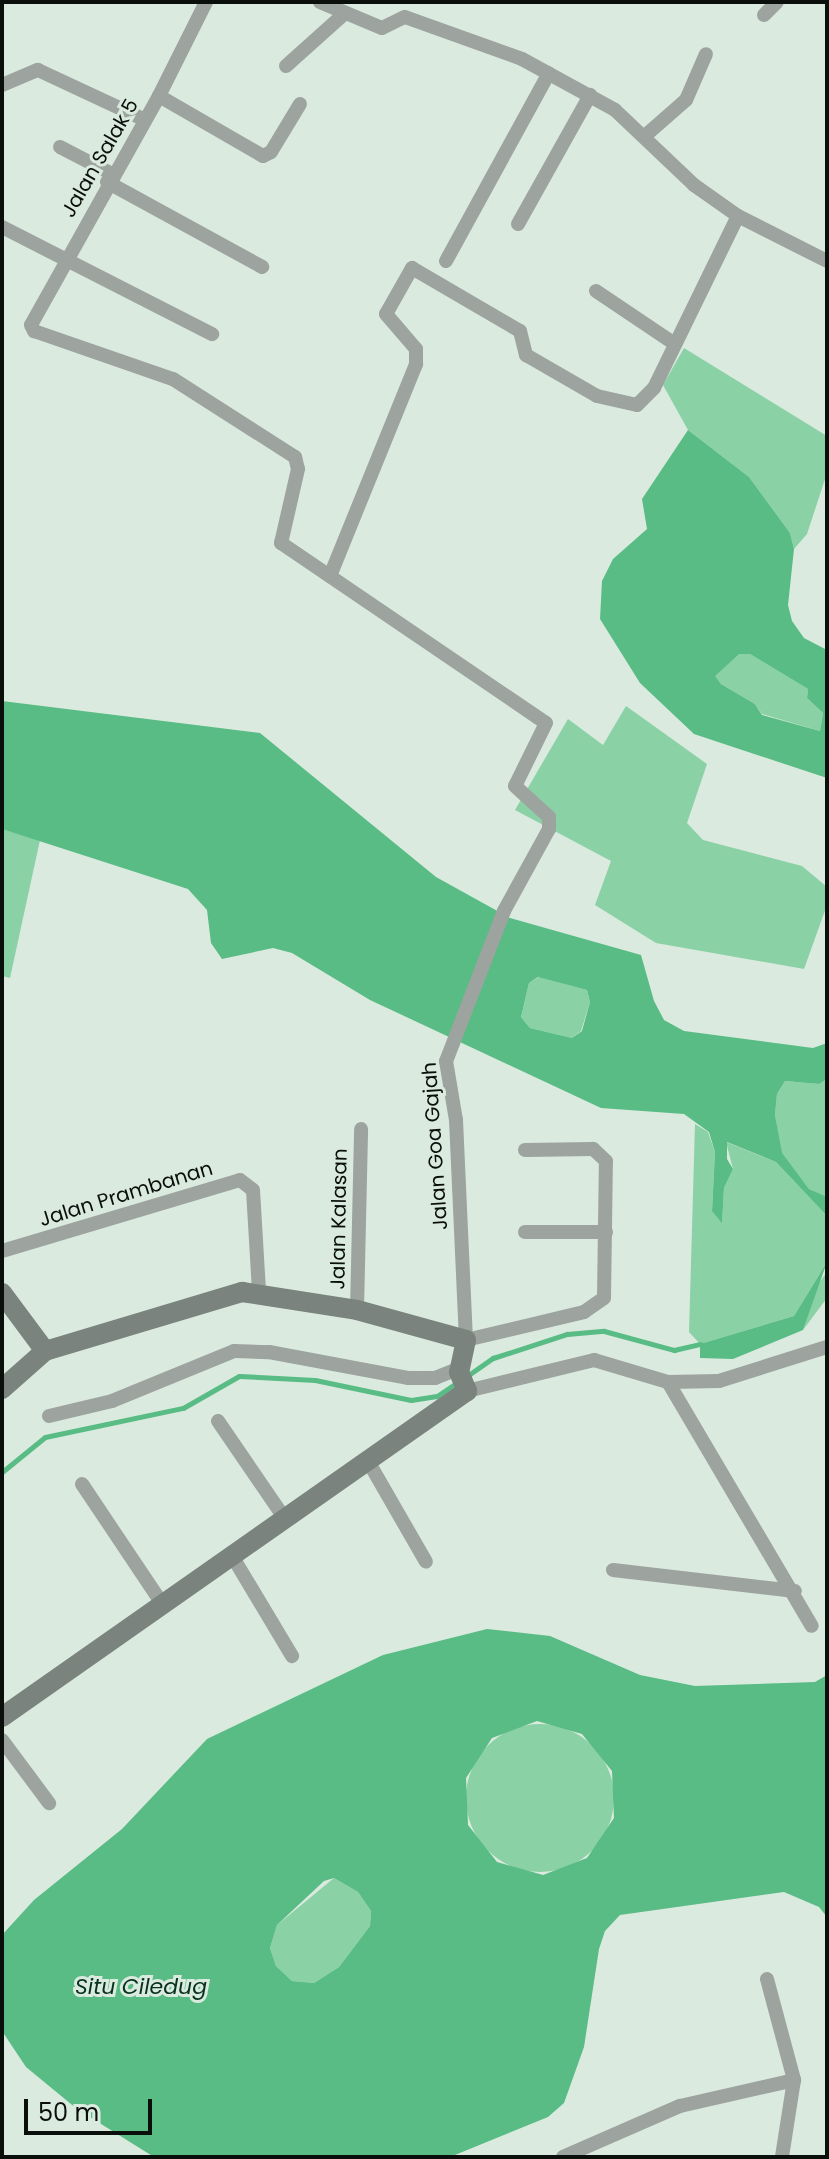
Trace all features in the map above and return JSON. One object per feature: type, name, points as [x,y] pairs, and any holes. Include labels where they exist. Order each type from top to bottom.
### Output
[{"type":"street","points":[[320,2],[382,28],[405,17],[549,73],[590,95],[646,135],[694,185],[738,216],[827,261]]},
{"type":"street","points":[[764,15],[777,2]]},
{"type":"street","name":"Jalan Salak 5","points":[[202,3],[159,96],[109,178],[30,321],[34,331],[173,379],[295,457],[298,469],[281,543],[330,576]]},
{"type":"street","points":[[286,66],[345,13]]},
{"type":"street","points":[[646,135],[686,100],[706,54]]},
{"type":"street","points":[[2,85],[38,70],[145,120]]},
{"type":"street","points":[[446,261],[549,73]]},
{"type":"street","points":[[518,224],[590,95]]},
{"type":"street","points":[[159,96],[263,156],[271,152],[300,104]]},
{"type":"street","points":[[60,147],[262,267]]},
{"type":"street","points":[[330,576],[416,364],[416,349],[386,314],[412,268],[520,331],[526,355],[597,396],[626,406],[647,399],[738,216]]},
{"type":"street","points":[[2,227],[212,334]]},
{"type":"street","points":[[596,291],[675,344]]},
{"type":"street","name":"Jalan Goa Gajah","points":[[330,576],[546,723],[515,786],[549,817],[549,829],[504,911],[449,1051],[466,1340]]},
{"type":"street","name":"Jalan Kalasan","points":[[357,1310],[361,1129]]},
{"type":"street","points":[[2,1389],[45,1351],[259,1291],[357,1310],[466,1340],[598,1307],[604,1298],[606,1161],[601,1154],[525,1150]]},
{"type":"street","name":"Jalan Prambanan","points":[[2,1251],[240,1180],[253,1190],[259,1291]]},
{"type":"street","points":[[525,1232],[606,1232]]},
{"type":"street","points":[[2,1293],[45,1351]]},
{"type":"street","points":[[2,1717],[161,1602],[368,1461],[462,1379],[466,1340]]},
{"type":"street","points":[[49,1416],[112,1401],[234,1351],[269,1352],[408,1378],[462,1379],[594,1360],[668,1382],[719,1381],[827,1347]]},
{"type":"street","points":[[668,1382],[795,1591],[812,1626]]},
{"type":"street","points":[[218,1421],[285,1519]]},
{"type":"street","points":[[368,1461],[426,1562]]},
{"type":"street","points":[[82,1484],[161,1602]]},
{"type":"street","points":[[231,1554],[292,1656]]},
{"type":"street","points":[[613,1570],[795,1591]]},
{"type":"street","points":[[2,1740],[49,1803]]},
{"type":"street","points":[[767,1979],[794,2080],[782,2157]]},
{"type":"street","points":[[563,2157],[680,2106],[794,2080]]},
{"type":"shaded area","points":[[684,348],[827,436],[827,473],[807,534],[794,549],[790,533],[749,477],[688,430],[663,385]]},
{"type":"shaded area","points":[[738,654],[750,654],[808,689],[807,698],[823,713],[820,731],[762,714],[755,704],[721,684],[714,676]]},
{"type":"shaded area","points":[[626,706],[707,764],[687,823],[703,840],[802,866],[827,887],[827,905],[804,969],[656,943],[595,905],[611,861],[515,810],[568,719],[603,745]]},
{"type":"shaded area","points":[[2,829],[40,840],[10,978],[2,976]]},
{"type":"shaded area","points":[[539,977],[587,990],[590,1002],[581,1031],[572,1038],[530,1028],[521,1017],[529,983]]},
{"type":"shaded area","points":[[827,1079],[827,1198],[809,1189],[781,1153],[775,1115],[777,1094],[785,1081],[819,1084]]},
{"type":"shaded area","points":[[695,1124],[708,1132],[715,1152],[712,1210],[722,1222],[724,1188],[733,1169],[726,1142],[776,1162],[827,1216],[827,1262],[794,1316],[700,1344],[689,1332]]},
{"type":"shaded area","points":[[827,1272],[827,1298],[803,1330],[818,1284]]},
{"type":"shaded area","points":[[540,1724],[568,1729],[592,1746],[609,1770],[614,1798],[609,1826],[592,1850],[568,1867],[540,1872],[512,1867],[488,1850],[471,1826],[466,1798],[471,1770],[488,1746],[512,1729]]},
{"type":"shaded area","points":[[334,1878],[358,1892],[371,1911],[370,1926],[339,1967],[314,1983],[292,1981],[276,1966],[270,1948],[277,1925]]},
{"type":"water","points":[[688,430],[749,477],[790,533],[794,549],[788,605],[792,621],[804,638],[827,650],[827,778],[694,734],[640,683],[600,619],[602,581],[613,559],[647,529],[642,499]],"holes":[[[739,654],[750,654],[808,689],[807,698],[823,713],[820,731],[762,715],[755,704],[721,684],[715,676]]]},
{"type":"water","points":[[2,701],[260,733],[436,877],[510,918],[641,955],[654,1001],[664,1020],[684,1031],[813,1048],[827,1043],[827,1079],[819,1084],[785,1081],[777,1094],[775,1115],[782,1153],[809,1189],[827,1197],[827,1216],[776,1162],[727,1142],[727,1159],[733,1169],[724,1188],[722,1223],[712,1211],[715,1152],[709,1132],[684,1114],[601,1108],[370,1000],[292,953],[273,948],[222,959],[211,943],[207,910],[188,889],[2,829]],"holes":[[[538,977],[587,990],[590,1002],[582,1031],[572,1038],[530,1028],[521,1017],[529,983]]]},
{"type":"water","points":[[827,1262],[803,1330],[733,1359],[700,1358],[700,1344],[794,1316]]},
{"type":"water","name":"Situ Ciledug","points":[[487,1629],[550,1636],[640,1675],[695,1686],[815,1682],[827,1675],[827,1917],[819,1907],[784,1892],[620,1915],[605,1931],[599,1949],[584,2047],[564,2103],[548,2117],[450,2157],[154,2157],[77,2109],[26,2067],[2,2031],[2,1935],[34,1900],[122,1829],[207,1739],[383,1655]],"holes":[[[537,1721],[582,1734],[612,1771],[614,1818],[587,1858],[543,1875],[497,1862],[468,1825],[466,1778],[492,1738]],[[334,1878],[358,1892],[371,1911],[370,1926],[339,1967],[314,1983],[292,1981],[276,1966],[270,1948],[277,1925],[324,1881]]]},
{"type":"waterway","points":[[467,1376],[493,1358],[567,1334],[604,1331],[674,1350],[700,1344]]},
{"type":"waterway","points":[[2,1472],[45,1437],[183,1408],[239,1376],[315,1380],[411,1400],[437,1396],[458,1382]]}]
